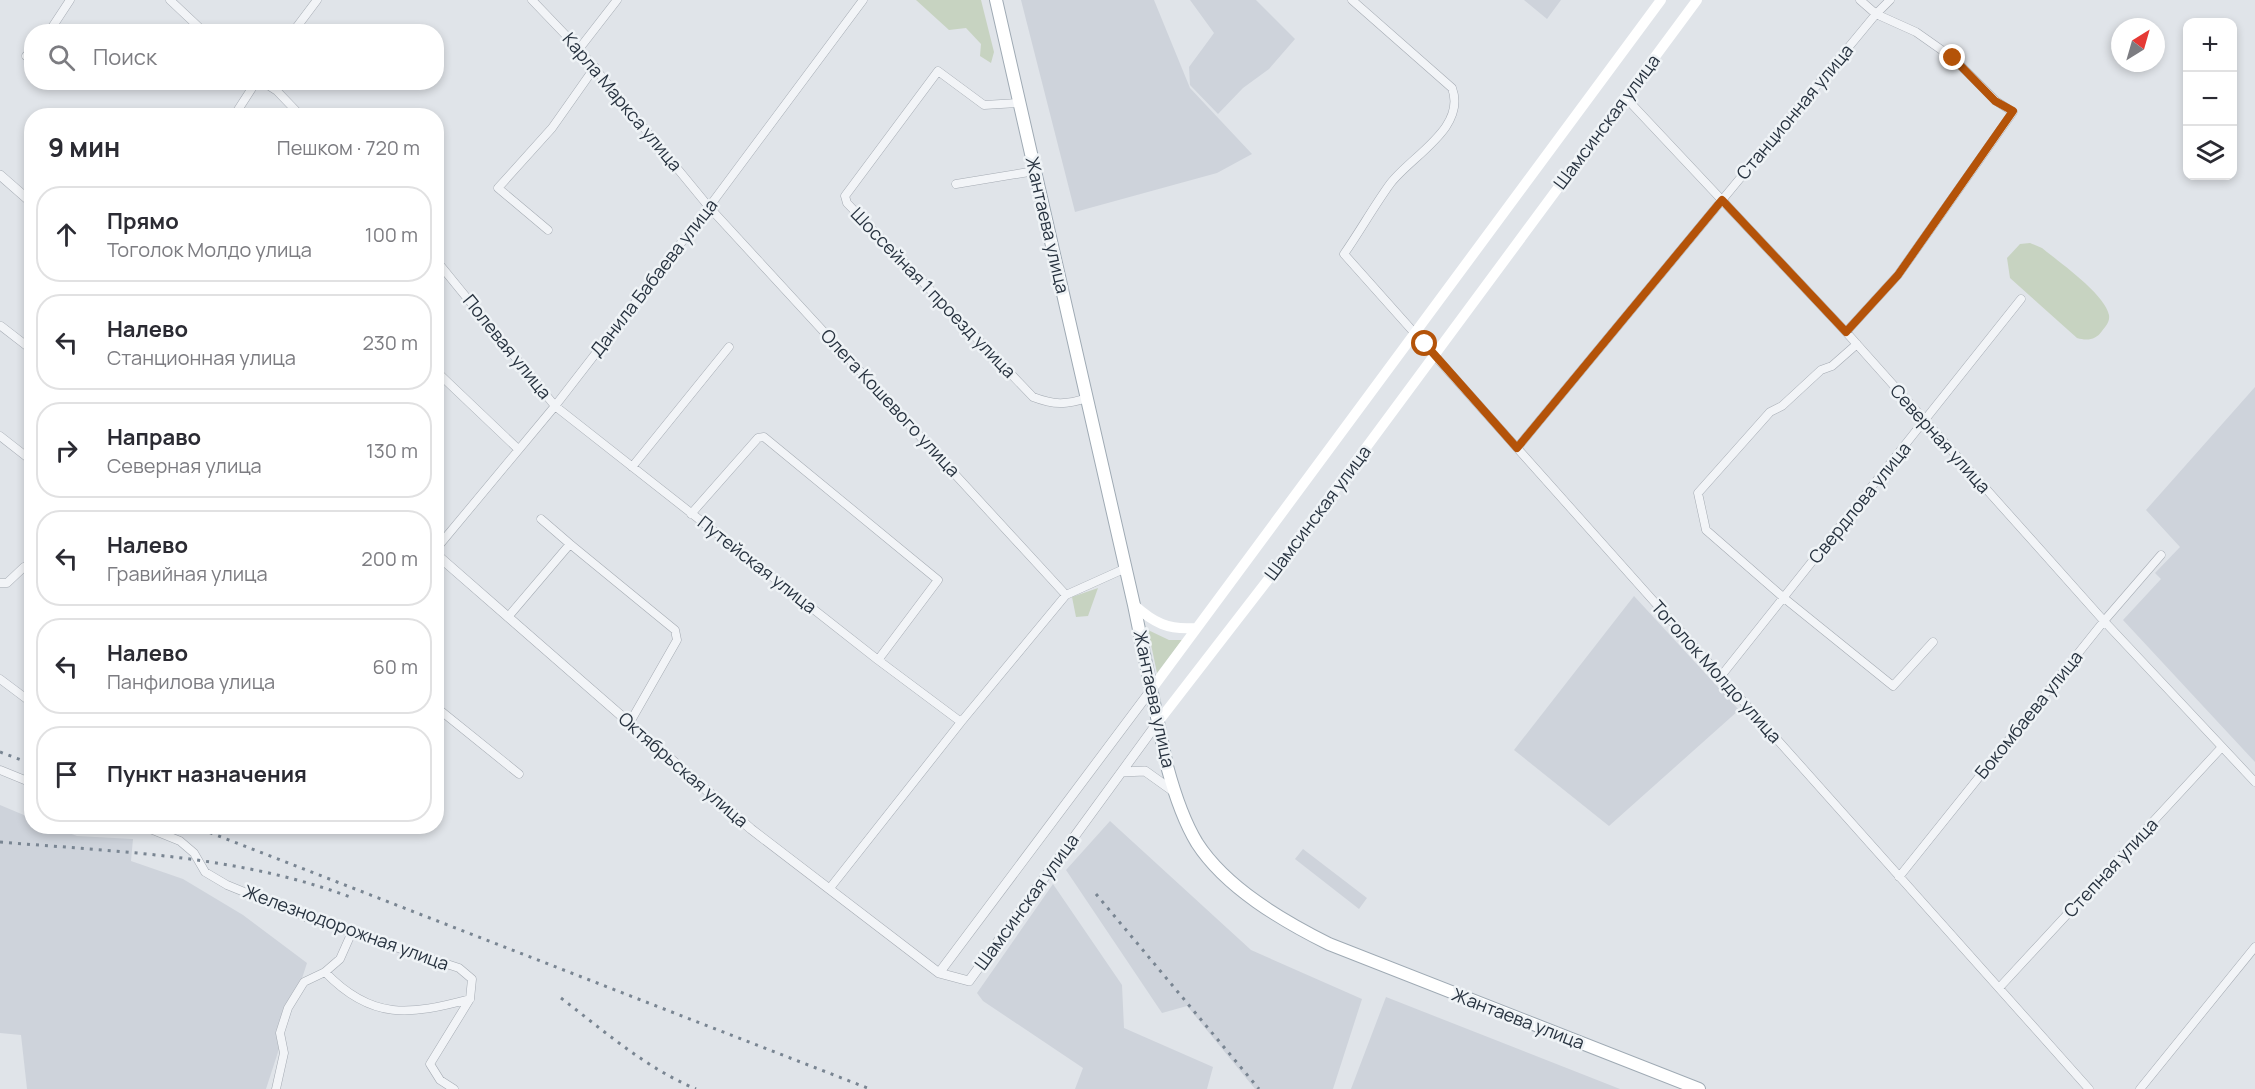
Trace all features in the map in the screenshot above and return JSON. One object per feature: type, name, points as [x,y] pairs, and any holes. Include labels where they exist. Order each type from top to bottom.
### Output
[{"type":"main road","name":"Жантаева улица","points":[[996,0],[1126,568],[1173,791],[1197,843],[1211,860],[1280,920],[1345,952],[1700,1089]]},
{"type":"main road","name":"Шамсинская улица","points":[[1151,690],[1661,0]]},
{"type":"main road","name":"Шамсинская улица","points":[[1158,722],[1277,568],[1697,0]]},
{"type":"main road","points":[[1134,605],[1162,626],[1195,628]]},
{"type":"street","points":[[55,24],[70,0]]},
{"type":"street","points":[[170,0],[196,24]]},
{"type":"street","points":[[299,24],[317,0]]},
{"type":"street","name":"Карла Маркса улица","points":[[532,0],[579,48],[712,209]]},
{"type":"street","points":[[579,48],[617,0]]},
{"type":"street","name":"Тоголок Молдо улица","points":[[1352,0],[1452,88],[1456,98],[1448,123],[1391,183],[1344,254],[2089,1089]]},
{"type":"street","points":[[1846,332],[1898,275],[2013,111],[1995,101],[1953,58],[1916,32],[1876,14],[1860,0]]},
{"type":"street","name":"Станционная улица","points":[[1517,448],[1876,14],[1890,0]]},
{"type":"street","name":"Данила Бабаева улица","points":[[444,539],[555,406],[712,209],[860,1]]},
{"type":"street","points":[[548,230],[498,188],[552,128],[594,67]]},
{"type":"street","name":"Шоссейная 1 проезд улица","points":[[1019,103],[984,105],[938,71],[845,196],[847,203],[1033,397],[1050,404],[1066,405],[1087,398]]},
{"type":"street","points":[[239,108],[251,90]]},
{"type":"street","points":[[275,90],[293,108]]},
{"type":"street","name":"Северная улица","points":[[1625,97],[1846,332],[2104,621],[2255,782]]},
{"type":"street","points":[[956,184],[1035,171]]},
{"type":"street","points":[[0,175],[24,196]]},
{"type":"street","name":"Олега Кошевого улица","points":[[712,209],[1066,595]]},
{"type":"street","name":"Полевая улица","points":[[444,270],[555,406]]},
{"type":"street","name":"Свердлова улица","points":[[1721,676],[2021,299]]},
{"type":"street","points":[[1,326],[24,344]]},
{"type":"street","points":[[1857,344],[1832,366],[1821,370],[1782,406],[1770,412],[1698,493],[1706,530],[1784,598],[1893,686],[1934,642]]},
{"type":"street","points":[[632,467],[729,347]]},
{"type":"street","points":[[444,379],[518,449]]},
{"type":"street","name":"Путейская улица","points":[[555,406],[878,660],[961,722]]},
{"type":"street","points":[[0,436],[24,455]]},
{"type":"street","points":[[691,514],[758,438],[764,437],[938,580],[878,660]]},
{"type":"street","points":[[541,519],[677,635],[677,640],[629,724]]},
{"type":"street","points":[[508,617],[570,544]]},
{"type":"street","name":"Бокомбаева улица","points":[[1899,877],[2104,621],[2162,555]]},
{"type":"street","name":"Октябрьская улица","points":[[444,561],[751,829],[939,973]]},
{"type":"street","points":[[0,583],[7,583],[15,578],[24,567]]},
{"type":"street","points":[[830,888],[961,722],[1066,595],[1126,568]]},
{"type":"street","points":[[0,679],[24,697]]},
{"type":"street","name":"Шамсинская улица","points":[[1151,690],[939,973],[969,981],[1158,722]]},
{"type":"street","points":[[444,713],[519,774]]},
{"type":"street","name":"Степная улица","points":[[1999,988],[2222,747]]},
{"type":"street","points":[[0,770],[24,780]]},
{"type":"street","points":[[1122,772],[1145,771],[1173,791]]},
{"type":"street","name":"Железнодорожная улица","points":[[163,834],[180,841],[194,853],[205,872],[227,885],[313,920],[459,968],[472,979],[470,999]]},
{"type":"street","points":[[276,1089],[284,1053],[280,1033],[288,1008],[304,982],[325,972],[340,959],[352,932]]},
{"type":"street","points":[[2139,1089],[2255,947]]},
{"type":"street","points":[[325,972],[338,986],[363,1004],[393,1012],[431,1009],[470,999]]},
{"type":"street","points":[[454,1089],[440,1080],[430,1064],[470,999]]},
{"type":"shaded area","points":[[1021,0],[1154,0],[1190,88],[1252,154],[1217,173],[1075,212]]},
{"type":"shaded area","points":[[1190,0],[1256,0],[1295,39],[1269,69],[1243,88],[1218,114],[1190,85],[1189,67],[1214,33]]},
{"type":"shaded area","points":[[1524,0],[1561,0],[1547,19]]},
{"type":"shaded area","points":[[2255,387],[2255,762],[2123,620],[2161,579],[2155,573],[2180,547],[2146,510]]},
{"type":"shaded area","points":[[1634,596],[1739,710],[1609,826],[1514,750]]},
{"type":"shaded area","points":[[0,805],[24,815],[24,834],[72,834],[133,839],[131,861],[183,879],[243,915],[307,963],[266,1089],[27,1089],[21,1035],[0,1033]]},
{"type":"shaded area","points":[[1110,821],[1251,950],[1362,999],[1333,1089],[1255,1089],[1187,1006],[1162,1013],[1066,870]]},
{"type":"shaded area","points":[[1303,849],[1367,898],[1359,909],[1295,859]]},
{"type":"shaded area","points":[[1053,884],[1122,985],[1124,1028],[1213,1067],[1207,1089],[1075,1089],[1083,1068],[983,1001],[977,993]]},
{"type":"shaded area","points":[[1386,997],[1620,1089],[1351,1089]]},
{"type":"green space","points":[[916,0],[981,0],[994,52],[991,63],[980,56],[981,44],[966,28],[949,30]]},
{"type":"green space","points":[[2030,243],[2042,248],[2059,261],[2091,288],[2106,307],[2109,315],[2108,322],[2100,334],[2094,338],[2077,338],[2010,278],[2007,258],[2020,244]]},
{"type":"green space","points":[[1098,588],[1088,616],[1076,617],[1072,597]]},
{"type":"green space","points":[[1148,630],[1169,640],[1182,640],[1157,673]]},
{"type":"railway","points":[[0,752],[24,761]]},
{"type":"railway","points":[[214,834],[870,1089]]},
{"type":"railway","points":[[0,842],[134,853],[223,864],[310,884],[353,898]]},
{"type":"railway","points":[[1096,894],[1259,1089]]},
{"type":"railway","points":[[561,998],[643,1060],[696,1089]]},
{"type":"route","points":[[1425,344],[1517,448],[1722,200],[1846,332],[1898,275],[2013,111],[1995,101],[1953,58]]}]
